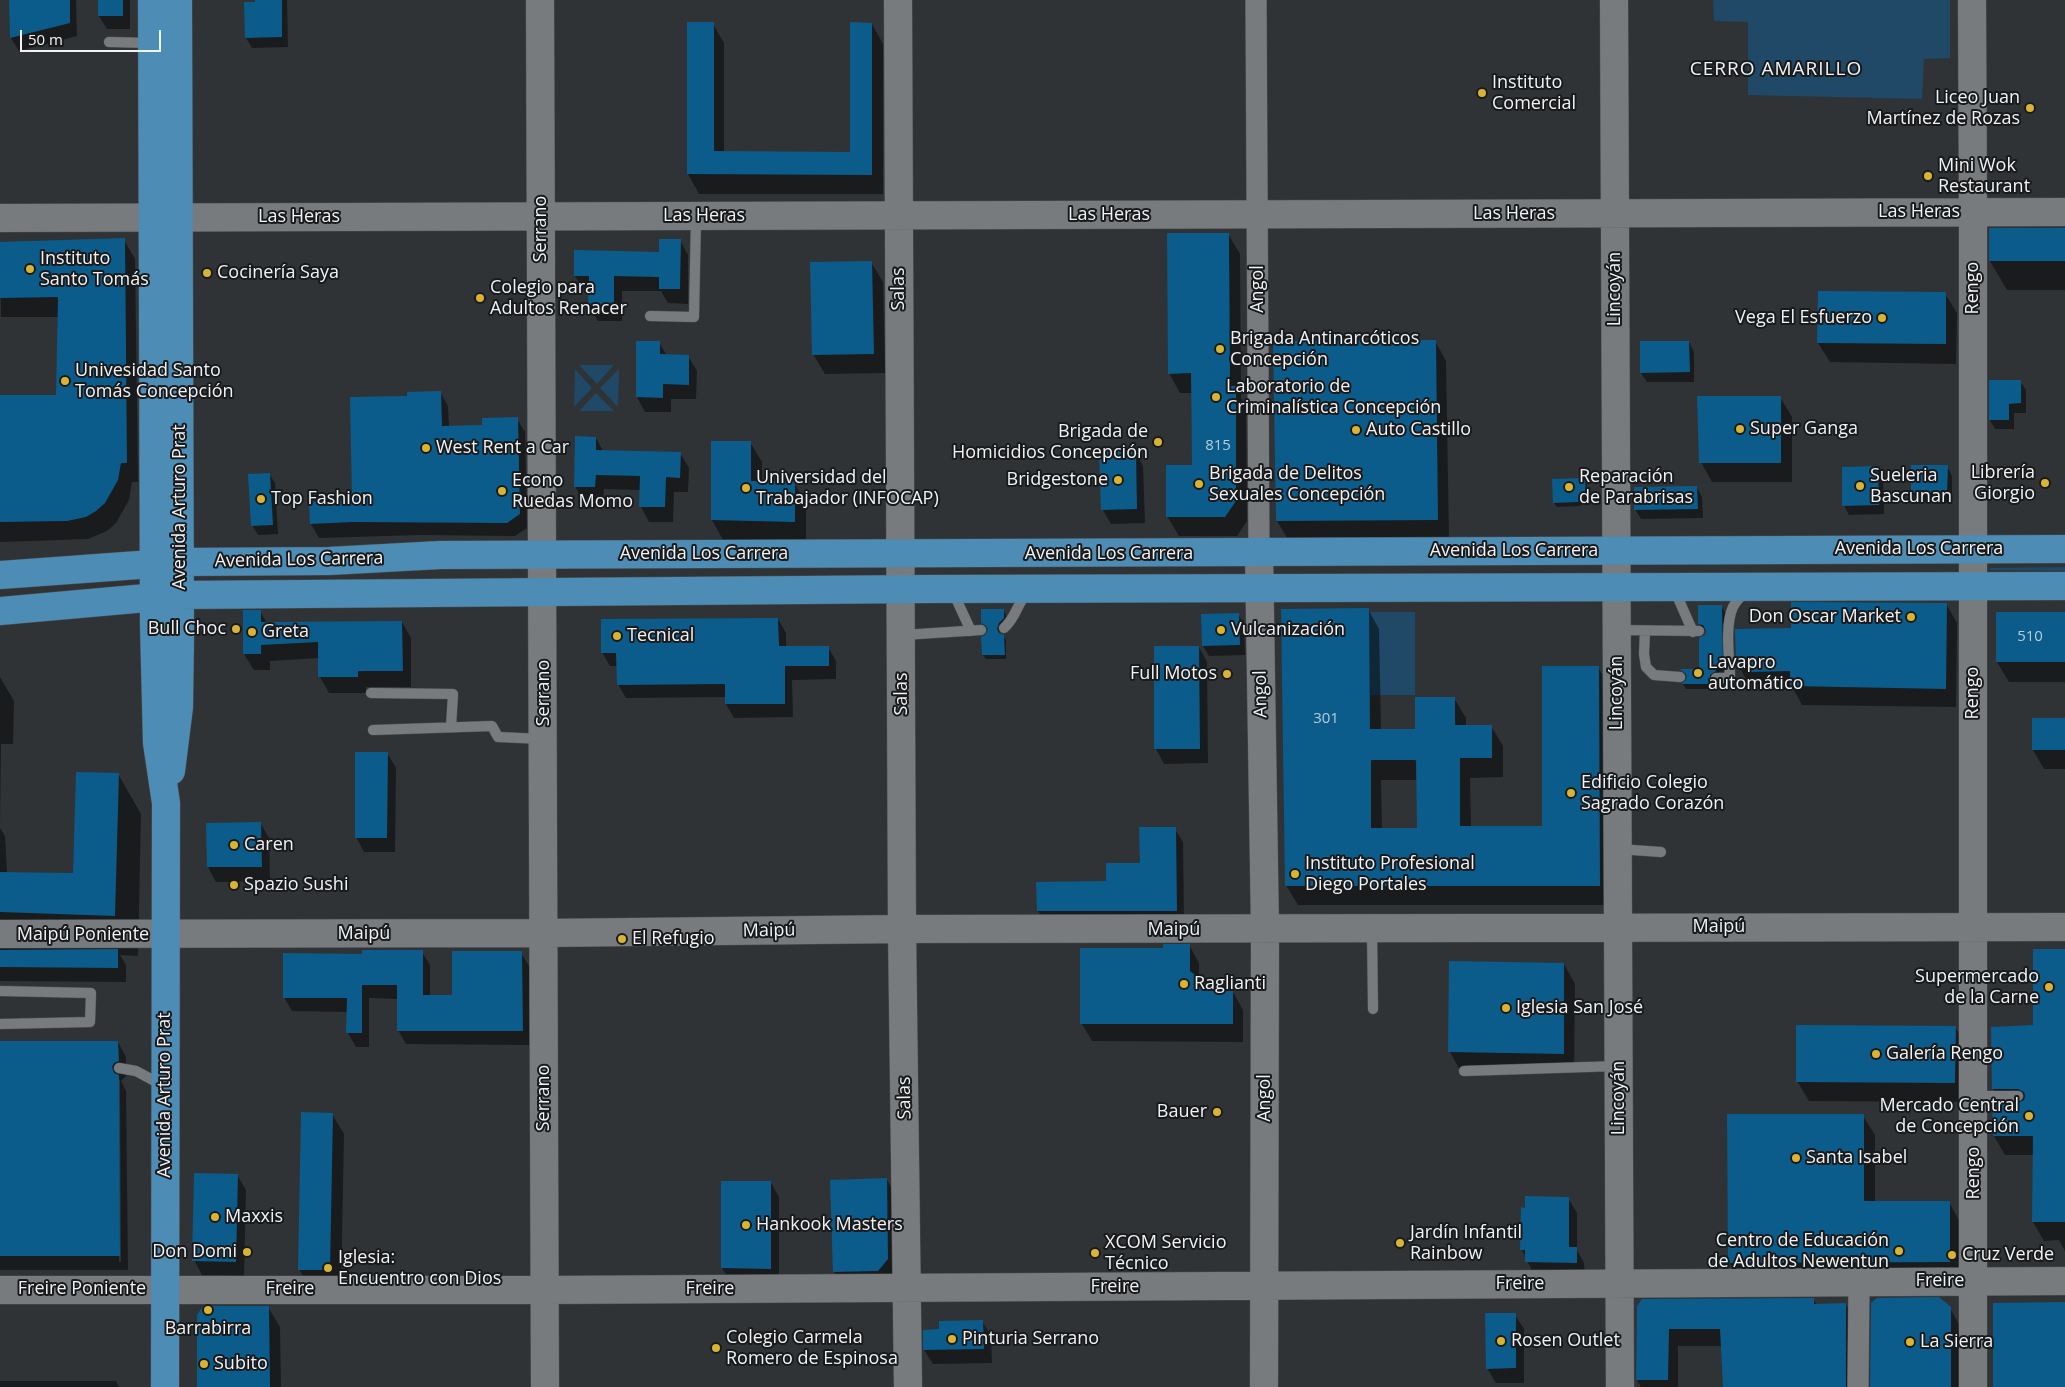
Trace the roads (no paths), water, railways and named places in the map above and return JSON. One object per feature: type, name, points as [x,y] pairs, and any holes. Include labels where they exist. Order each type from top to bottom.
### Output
[{"type":"main road","name":"Avenida Arturo Prat","points":[[152,0],[152,43],[165,218],[180,562],[179,707],[174,757],[166,803]]},
{"type":"main road","name":"Avenida Arturo Prat","points":[[165,1387],[166,803],[157,743],[153,563],[165,218],[178,0]]},
{"type":"main road","name":"Avenida Los Carrera","points":[[0,575],[153,563],[329,561],[440,555],[2065,549]]},
{"type":"main road","name":"Avenida Los Carrera","points":[[0,610],[180,595],[952,589],[2065,586]]},
{"type":"street","name":"Serrano","points":[[540,0],[545,1387]]},
{"type":"street","name":"Salas","points":[[898,0],[902,929],[908,1387]]},
{"type":"street","name":"Angol","points":[[1256,0],[1259,589],[1265,930],[1264,1387]]},
{"type":"street","name":"Lincoyán","points":[[1614,0],[1620,1387]]},
{"type":"street","name":"Rengo","points":[[1972,0],[1974,212],[1973,1387]]},
{"type":"street","name":"Las Heras","points":[[0,218],[2065,212]]},
{"type":"street","name":"Maipú","points":[[166,935],[902,929],[1265,930],[1372,928],[2065,927]]},
{"type":"street","name":"Maipú Poniente","points":[[0,934],[166,935]]},
{"type":"street","name":"Freire","points":[[165,1289],[545,1290],[2065,1281]]},
{"type":"street","points":[[1858,1387],[1860,1282]]},
{"type":"street","name":"Freire Poniente","points":[[0,1290],[165,1289]]},
{"type":"lane","points":[[109,42],[152,43]]},
{"type":"lane","points":[[650,316],[694,317],[696,216]]},
{"type":"lane","points":[[1616,630],[1696,632],[1678,598],[1670,588]]},
{"type":"lane","points":[[1716,678],[1725,678],[1730,675],[1726,626],[1737,600],[1750,588]]},
{"type":"lane","points":[[902,635],[976,630],[952,589]]},
{"type":"lane","points":[[1004,628],[1012,622],[1021,599],[1031,589]]},
{"type":"lane","points":[[1645,631],[1646,667],[1654,675],[1680,677]]},
{"type":"lane","points":[[371,694],[453,694],[451,727]]},
{"type":"lane","points":[[373,730],[492,726],[498,737],[544,739]]},
{"type":"lane","points":[[1618,850],[1662,852]]},
{"type":"lane","points":[[1372,928],[1372,1009]]},
{"type":"lane","points":[[0,991],[91,993],[90,1022],[0,1024]]},
{"type":"lane","points":[[1464,1071],[1619,1066]]},
{"type":"lane","points":[[119,1068],[145,1075],[165,1087]]},
{"type":"lane","points":[[1974,1096],[2018,1096]]},
{"type":"place","name":"Instituto Comercial","points":[[1482,93]]},
{"type":"place","name":"Liceo Juan Martínez de Rozas","points":[[2030,108]]},
{"type":"place","name":"Mini Wok Restaurant","points":[[1928,176]]},
{"type":"place","name":"Instituto Santo Tomás","points":[[30,269]]},
{"type":"place","name":"Cocinería Saya","points":[[207,273]]},
{"type":"place","name":"Colegio para Adultos Renacer","points":[[480,298]]},
{"type":"place","name":"Vega El Esfuerzo","points":[[1882,318]]},
{"type":"place","name":"Brigada Antinarcóticos Concepción","points":[[1220,349]]},
{"type":"place","name":"Univesidad Santo Tomás Concepción","points":[[65,381]]},
{"type":"place","name":"Laboratorio de Criminalística Concepción","points":[[1216,397]]},
{"type":"place","name":"Super Ganga","points":[[1740,429]]},
{"type":"place","name":"Auto Castillo","points":[[1356,430]]},
{"type":"place","name":"Brigada de Homicidios Concepción","points":[[1158,442]]},
{"type":"place","name":"West Rent a Car","points":[[426,448]]},
{"type":"place","name":"Bridgestone","points":[[1118,480]]},
{"type":"place","name":"Librería Giorgio","points":[[2045,483]]},
{"type":"place","name":"Brigada de Delitos Sexuales Concepción","points":[[1199,484]]},
{"type":"place","name":"Sueleria Bascunan","points":[[1860,486]]},
{"type":"place","name":"Reparación de Parabrisas","points":[[1569,487]]},
{"type":"place","name":"Universidad del Trabajador (INFOCAP)","points":[[746,488]]},
{"type":"place","name":"Econo Ruedas Momo","points":[[502,491]]},
{"type":"place","name":"Top Fashion","points":[[261,499]]},
{"type":"place","name":"Don Oscar Market","points":[[1911,617]]},
{"type":"place","name":"Bull Choc","points":[[236,629]]},
{"type":"place","name":"Vulcanización","points":[[1221,630]]},
{"type":"place","name":"Greta","points":[[252,632]]},
{"type":"place","name":"Tecnical","points":[[617,636]]},
{"type":"place","name":"Lavapro automático","points":[[1698,673]]},
{"type":"place","name":"Full Motos","points":[[1227,674]]},
{"type":"place","name":"Edificio Colegio Sagrado Corazón","points":[[1571,793]]},
{"type":"place","name":"Caren","points":[[234,845]]},
{"type":"place","name":"Instituto Profesional Diego Portales","points":[[1295,874]]},
{"type":"place","name":"Spazio Sushi","points":[[234,885]]},
{"type":"place","name":"El Refugio","points":[[622,939]]},
{"type":"place","name":"Raglianti","points":[[1184,984]]},
{"type":"place","name":"Supermercado de la Carne","points":[[2049,987]]},
{"type":"place","name":"Iglesia San José","points":[[1506,1008]]},
{"type":"place","name":"Galería Rengo","points":[[1876,1054]]},
{"type":"place","name":"Bauer","points":[[1217,1112]]},
{"type":"place","name":"Mercado Central de Concepción","points":[[2029,1116]]},
{"type":"place","name":"Santa Isabel","points":[[1796,1158]]},
{"type":"place","name":"Maxxis","points":[[215,1217]]},
{"type":"place","name":"Hankook Masters","points":[[746,1225]]},
{"type":"place","name":"Jardín Infantil Rainbow","points":[[1400,1243]]},
{"type":"place","name":"Centro de Educación de Adultos Newentun","points":[[1899,1251]]},
{"type":"place","name":"Don Domi","points":[[247,1252]]},
{"type":"place","name":"XCOM Servicio Técnico","points":[[1095,1253]]},
{"type":"place","name":"Cruz Verde","points":[[1952,1255]]},
{"type":"place","name":"Iglesia: Encuentro con Dios","points":[[328,1268]]},
{"type":"place","name":"Barrabirra","points":[[208,1310]]},
{"type":"place","name":"Pinturia Serrano","points":[[952,1339]]},
{"type":"place","name":"Rosen Outlet","points":[[1501,1341]]},
{"type":"place","name":"La Sierra","points":[[1910,1342]]},
{"type":"place","name":"Colegio Carmela Romero de Espinosa","points":[[716,1348]]},
{"type":"place","name":"Subito","points":[[204,1364]]},
{"type":"district","name":"CERRO AMARILLO","points":[[1776,70]]}]
